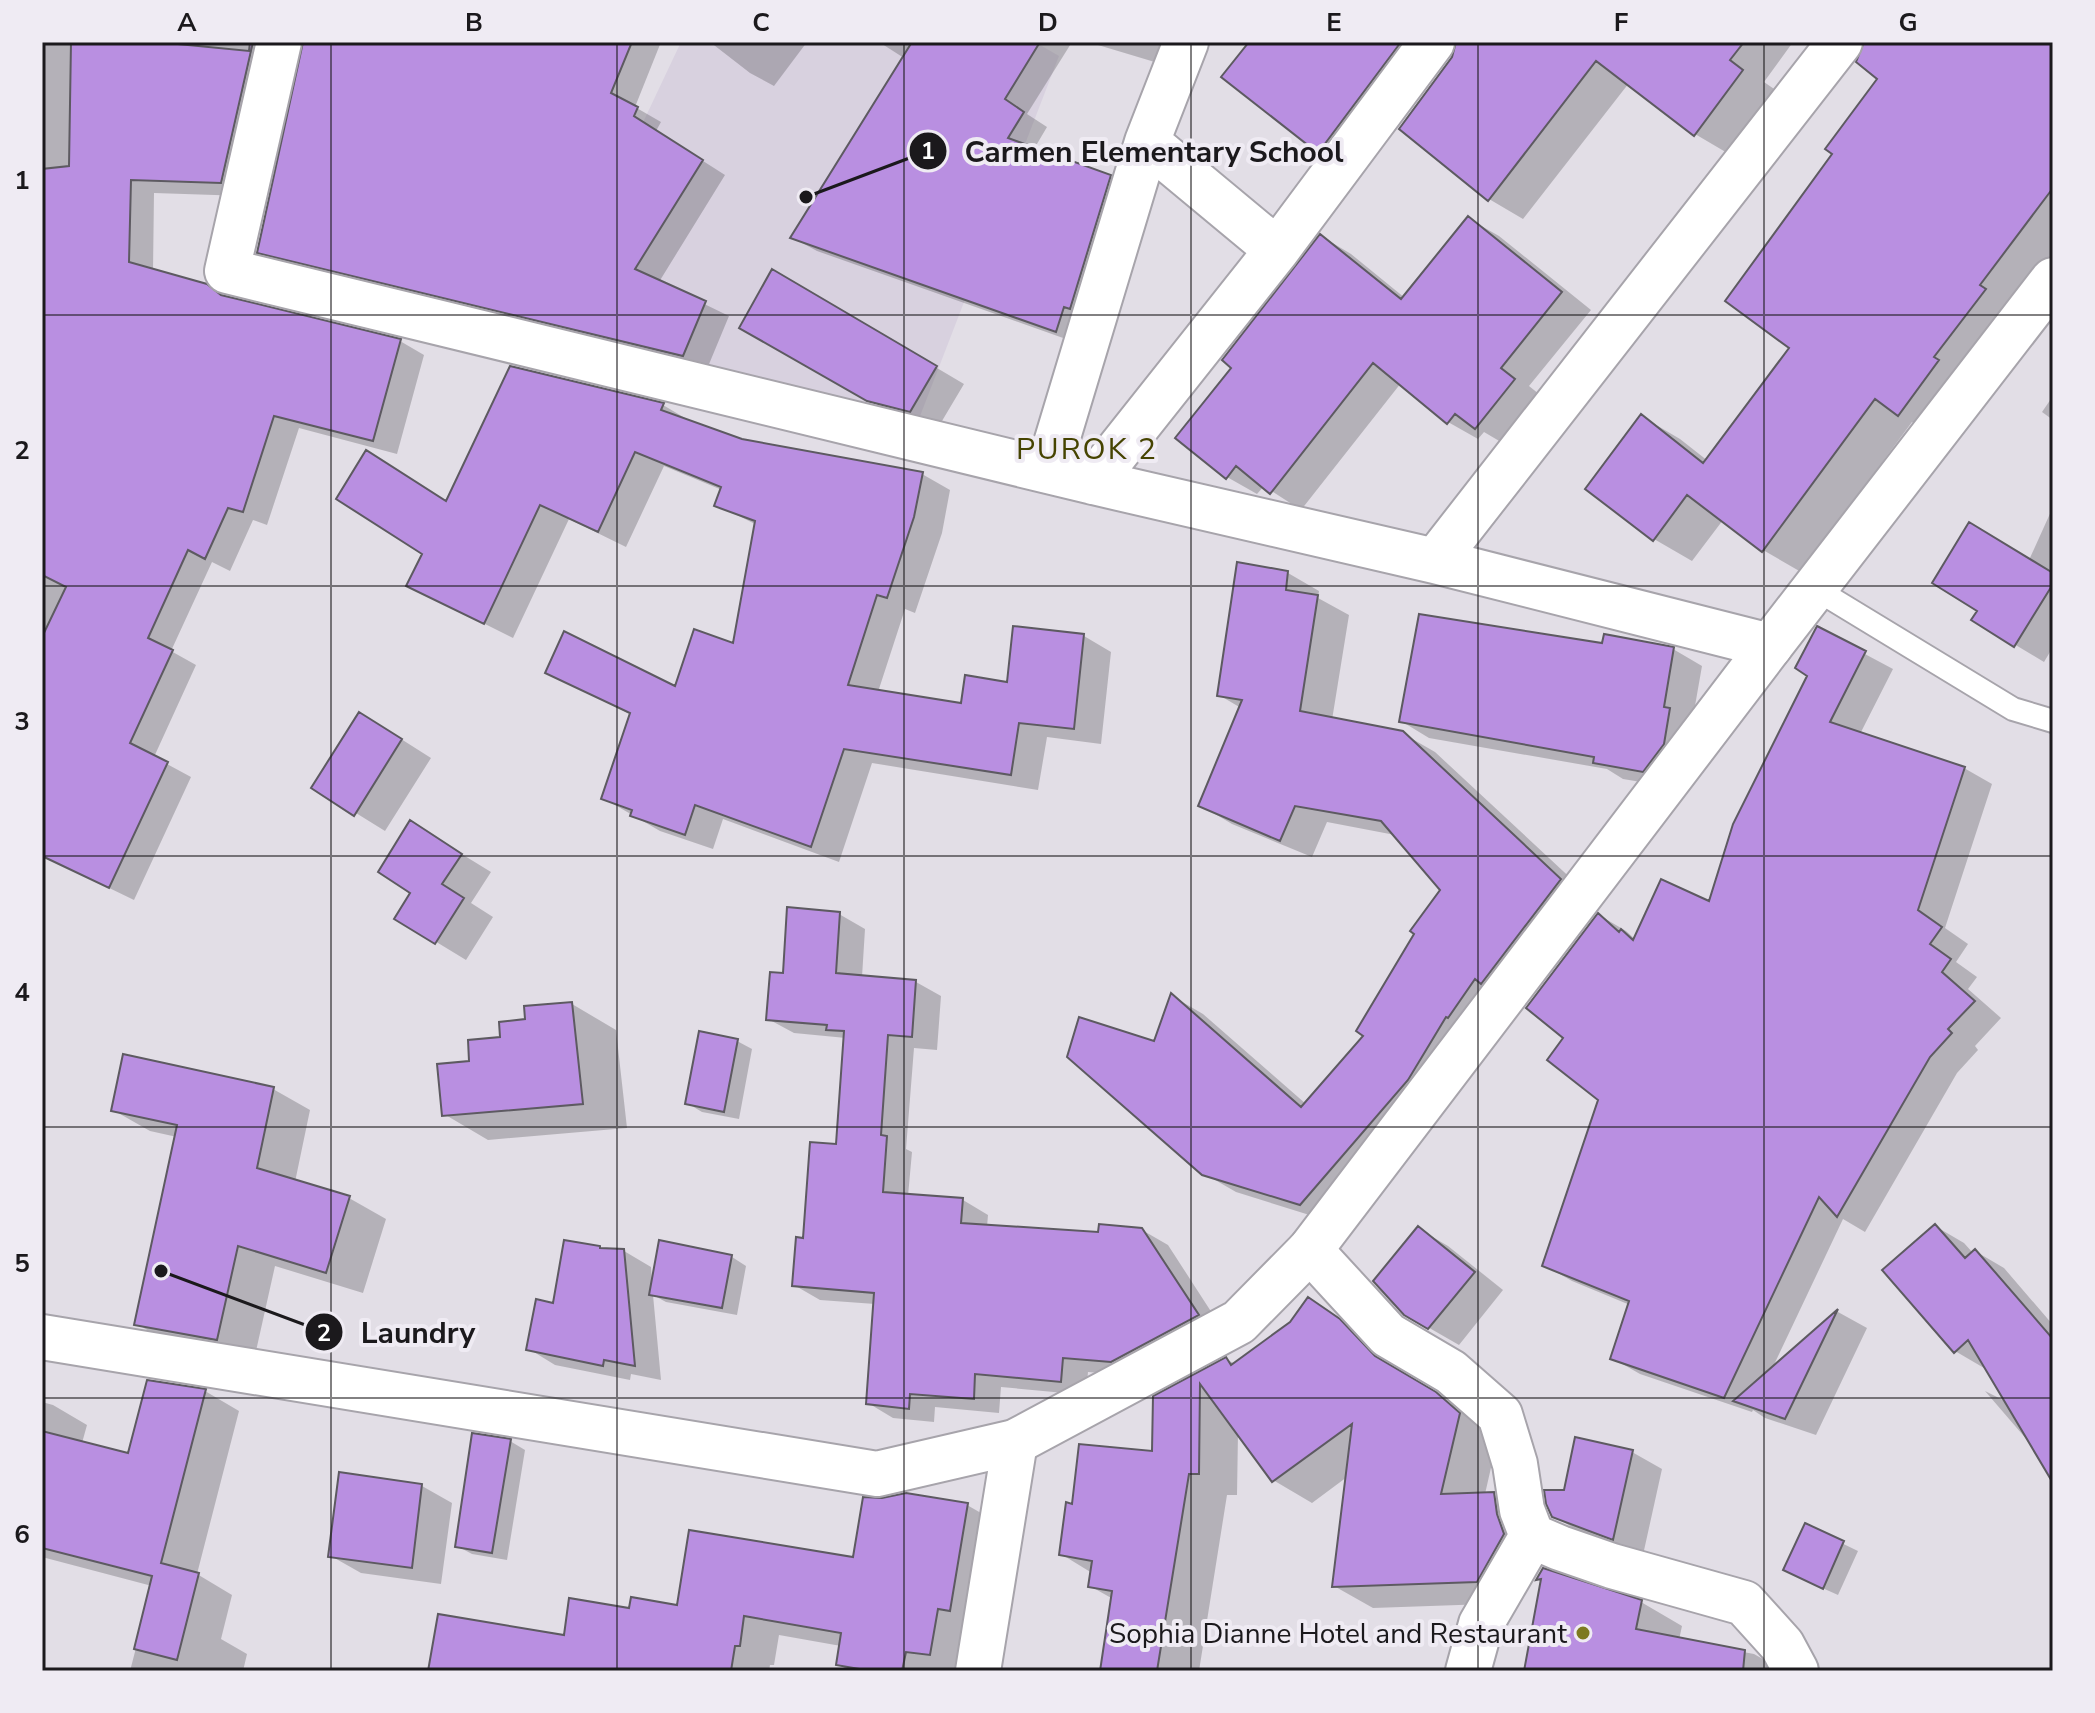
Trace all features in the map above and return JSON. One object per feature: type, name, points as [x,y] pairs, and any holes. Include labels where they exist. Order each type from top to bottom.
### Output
[{"type":"street","points":[[279,42],[227,271],[1093,482],[1435,561],[1770,646]]},
{"type":"street","points":[[1048,470],[1147,142],[1186,42]]},
{"type":"street","points":[[1093,482],[1277,250],[1432,42]]},
{"type":"street","points":[[1435,561],[1840,42]]},
{"type":"street","points":[[1147,142],[1277,250]]},
{"type":"street","points":[[42,1337],[877,1474],[1015,1442],[1239,1322],[1310,1250],[1814,588],[2053,280]]},
{"type":"street","points":[[1310,1250],[1388,1335],[1451,1372],[1500,1415],[1515,1464],[1522,1510],[1532,1536],[1612,1566],[1744,1603],[1782,1645],[1796,1671]]},
{"type":"street","points":[[978,1671],[1015,1442]]},
{"type":"street","points":[[1468,1671],[1481,1624],[1532,1536]]},
{"type":"lane","points":[[1814,588],[2013,709],[2053,721]]},
{"type":"shaded area","points":[[681,42],[1035,42],[1059,56],[917,424],[541,338]]},
{"type":"building","points":[[71,42],[157,42],[249,51],[250,42],[253,42],[221,183],[131,180],[129,262],[207,284],[221,295],[401,339],[373,441],[274,416],[243,512],[228,508],[205,559],[188,550],[148,638],[173,650],[130,743],[168,762],[109,888],[42,856],[42,637],[66,587],[42,575],[42,169],[69,166]]},
{"type":"building","points":[[303,42],[632,42],[611,93],[638,107],[634,116],[703,160],[635,269],[706,301],[683,356],[257,253]]},
{"type":"building","points":[[912,42],[1040,42],[1005,99],[1024,112],[1008,138],[1111,175],[1070,309],[1064,307],[1056,332],[790,238]]},
{"type":"building","points":[[1249,42],[1401,42],[1318,153],[1221,77]]},
{"type":"building","points":[[1456,42],[1744,42],[1730,60],[1743,70],[1694,136],[1596,61],[1488,201],[1399,129],[1452,57]]},
{"type":"building","points":[[1864,42],[2053,42],[2053,188],[1980,285],[1986,289],[1934,357],[1939,360],[1898,416],[1875,399],[1762,552],[1687,495],[1653,541],[1585,489],[1641,414],[1703,463],[1789,348],[1725,301],[1832,154],[1825,149],[1877,79],[1856,62]]},
{"type":"building","points":[[1468,216],[1562,292],[1501,368],[1515,379],[1475,429],[1455,414],[1447,424],[1373,363],[1270,494],[1236,466],[1226,479],[1175,438],[1231,368],[1222,360],[1320,234],[1401,299]]},
{"type":"building","points":[[772,269],[937,366],[910,412],[867,401],[739,328]]},
{"type":"building","points":[[510,366],[664,403],[661,410],[742,439],[923,472],[914,517],[887,598],[877,595],[848,685],[961,703],[965,675],[1007,682],[1013,626],[1084,634],[1074,729],[1019,723],[1011,775],[844,749],[811,847],[695,805],[685,835],[630,816],[632,810],[601,799],[630,713],[545,673],[564,631],[675,686],[694,629],[733,643],[755,521],[714,506],[721,487],[635,452],[598,532],[540,505],[484,624],[406,586],[422,554],[336,499],[366,450],[446,501]]},
{"type":"building","points":[[1969,522],[2053,573],[2053,584],[2014,647],[1971,620],[1977,611],[1932,583]]},
{"type":"building","points":[[1237,562],[1288,571],[1286,590],[1318,595],[1300,711],[1403,731],[1561,879],[1481,984],[1475,979],[1446,1017],[1408,1080],[1300,1205],[1202,1175],[1067,1057],[1079,1017],[1154,1041],[1171,993],[1301,1107],[1363,1036],[1356,1031],[1414,934],[1410,931],[1440,890],[1381,821],[1295,806],[1280,841],[1198,806],[1242,700],[1217,696]]},
{"type":"building","points":[[1419,614],[1602,643],[1604,634],[1674,647],[1664,707],[1670,708],[1664,744],[1643,772],[1593,763],[1594,757],[1399,722]]},
{"type":"building","points":[[1817,626],[1866,651],[1830,722],[1965,767],[1918,910],[1942,927],[1930,944],[1951,959],[1942,972],[1975,1001],[1948,1029],[1952,1033],[1930,1057],[1837,1217],[1819,1197],[1724,1398],[1610,1359],[1629,1301],[1542,1266],[1598,1100],[1547,1060],[1563,1038],[1526,1008],[1598,913],[1633,940],[1661,879],[1709,901],[1733,824],[1807,676],[1795,668]]},
{"type":"building","points":[[359,712],[402,739],[354,816],[311,788]]},
{"type":"building","points":[[410,820],[462,854],[442,884],[464,898],[435,944],[394,919],[410,893],[378,872]]},
{"type":"building","points":[[787,907],[840,912],[836,973],[916,980],[912,1037],[888,1035],[881,1135],[887,1136],[883,1192],[963,1198],[961,1223],[1098,1232],[1099,1224],[1142,1228],[1199,1315],[1111,1362],[1063,1358],[1061,1382],[975,1374],[974,1399],[910,1394],[909,1409],[866,1404],[874,1293],[792,1286],[796,1237],[803,1238],[810,1142],[836,1144],[844,1031],[826,1030],[827,1025],[766,1020],[770,972],[783,973]]},
{"type":"building","points":[[572,1002],[583,1104],[442,1116],[437,1064],[469,1061],[468,1040],[500,1037],[499,1022],[525,1019],[524,1006]]},
{"type":"building","points":[[699,1031],[738,1039],[724,1112],[685,1104]]},
{"type":"building","points":[[123,1054],[274,1087],[257,1168],[350,1196],[326,1273],[238,1246],[217,1340],[134,1325],[177,1125],[111,1111]]},
{"type":"building","points":[[1935,1224],[1965,1258],[1975,1249],[2053,1339],[2053,1483],[1968,1340],[1954,1353],[1882,1270]]},
{"type":"building","points":[[1418,1226],[1475,1272],[1428,1329],[1404,1315],[1373,1281]]},
{"type":"building","points":[[564,1240],[600,1248],[624,1249],[635,1366],[604,1360],[603,1366],[526,1350],[536,1299],[553,1303]]},
{"type":"building","points":[[659,1240],[732,1255],[722,1308],[649,1295]]},
{"type":"building","points":[[1308,1297],[1340,1319],[1375,1356],[1436,1392],[1460,1413],[1441,1494],[1494,1492],[1504,1534],[1477,1582],[1332,1587],[1352,1424],[1272,1482],[1200,1384],[1199,1474],[1189,1474],[1157,1671],[1100,1671],[1112,1591],[1088,1587],[1092,1561],[1059,1555],[1066,1502],[1072,1504],[1079,1444],[1152,1451],[1153,1396],[1226,1357],[1231,1365],[1290,1322]]},
{"type":"building","points":[[1838,1309],[1785,1419],[1733,1401]]},
{"type":"building","points":[[147,1380],[206,1389],[161,1563],[199,1573],[177,1660],[134,1649],[152,1576],[42,1548],[42,1431],[128,1453]]},
{"type":"building","points":[[472,1433],[511,1439],[492,1553],[455,1547]]},
{"type":"building","points":[[1575,1437],[1633,1450],[1613,1540],[1552,1517],[1546,1504],[1544,1490],[1564,1490]]},
{"type":"building","points":[[339,1472],[422,1484],[412,1568],[328,1557]]},
{"type":"building","points":[[906,1493],[968,1503],[950,1611],[938,1609],[930,1655],[906,1652],[902,1671],[871,1671],[836,1665],[841,1633],[744,1616],[740,1646],[735,1646],[731,1671],[428,1671],[438,1614],[564,1635],[569,1598],[629,1608],[631,1597],[677,1605],[689,1530],[853,1557],[863,1497],[882,1498]]},
{"type":"building","points":[[1805,1523],[1844,1541],[1823,1589],[1783,1570]]},
{"type":"building","name":"Sophia Dianne Hotel and Restaurant","points":[[1543,1568],[1642,1600],[1636,1629],[1745,1650],[1743,1671],[1524,1671],[1541,1579],[1536,1580]]},
{"type":"place","name":"Carmen Elementary School","points":[[806,197]]},
{"type":"place","name":"Laundry","points":[[161,1271]]},
{"type":"place","name":"Sophia Dianne Hotel and Restaurant","points":[[1583,1633]]},
{"type":"district","name":"PUROK 2","points":[[1087,449]]}]
